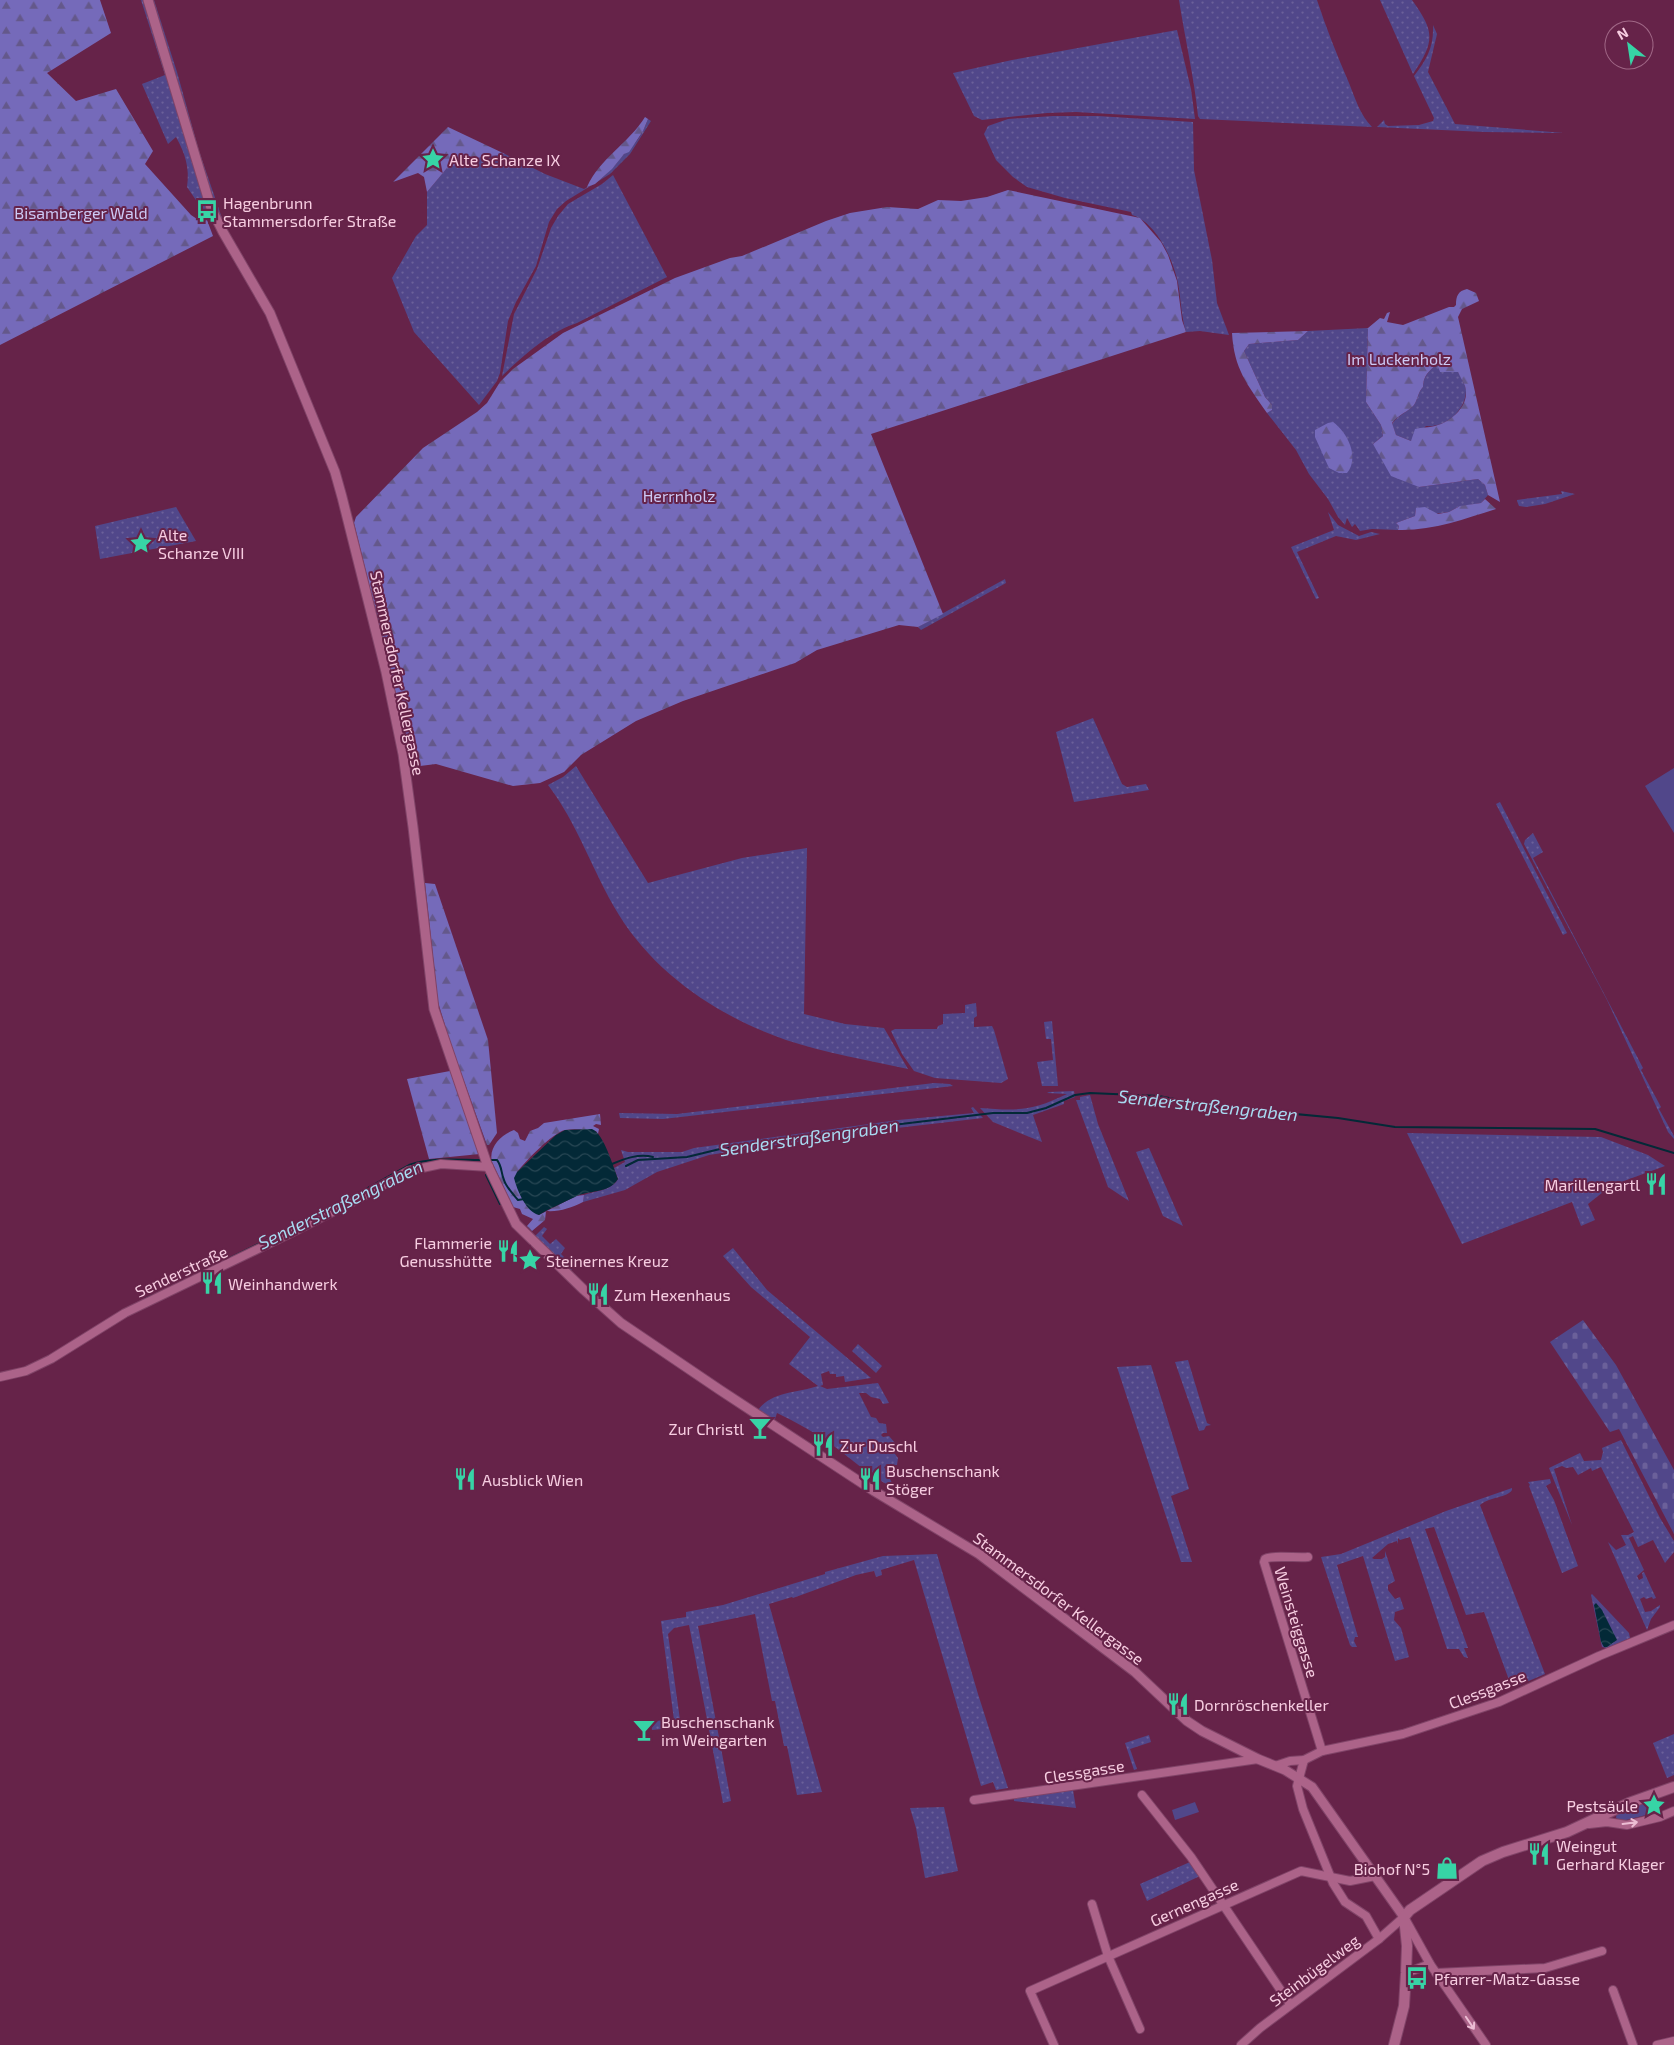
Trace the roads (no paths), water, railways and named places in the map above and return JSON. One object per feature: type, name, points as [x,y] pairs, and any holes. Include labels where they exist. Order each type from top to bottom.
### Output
[{"type":"main road","points":[[1394,2045],[1404,2006],[1407,1946],[1404,1917],[1417,1905],[1482,1861],[1503,1852],[1567,1832],[1629,1803],[1674,1787]]},
{"type":"street","name":"Stammersdorfer Kellergasse","points":[[148,0],[211,208],[270,313],[334,472],[342,497],[390,690],[403,754],[414,827],[434,1009],[488,1165],[516,1224],[621,1323],[896,1505],[979,1554],[1135,1672],[1187,1721],[1202,1731],[1258,1760],[1275,1766],[1312,1787],[1404,1917]]},
{"type":"street","name":"Senderstraße","points":[[0,1378],[26,1371],[51,1359],[140,1305],[197,1280],[299,1229],[408,1171],[441,1164],[488,1165]]},
{"type":"street","name":"Weinsteiggasse","points":[[1308,1557],[1269,1556],[1265,1559],[1271,1586],[1322,1751]]},
{"type":"street","name":"Clessgasse","points":[[1275,1766],[1290,1761],[1304,1760],[1322,1751],[1403,1734],[1499,1702],[1599,1656],[1674,1625]]},
{"type":"street","name":"Clessgasse","points":[[974,1800],[1258,1760]]},
{"type":"street","points":[[1304,1760],[1300,1779],[1296,1786],[1303,1809],[1331,1877],[1340,1896],[1351,1907],[1364,1913],[1379,1939]]},
{"type":"street","points":[[1142,1795],[1191,1857],[1290,2004]]},
{"type":"street","points":[[1585,1824],[1607,1822],[1627,1825],[1660,1817],[1674,1811]]},
{"type":"street","name":"Gernengasse","points":[[1054,2045],[1030,1991],[1301,1871],[1356,1880],[1375,1876]]},
{"type":"street","points":[[1092,1904],[1108,1956],[1140,2029]]},
{"type":"street","points":[[1404,1917],[1430,1964],[1486,2045]]},
{"type":"street","name":"Steinbügelweg","points":[[1242,2045],[1290,2004],[1379,1939],[1404,1917]]},
{"type":"street","points":[[1436,1973],[1545,1968],[1602,1952]]},
{"type":"street","points":[[1406,1973],[1430,1964]]},
{"type":"street","points":[[1613,1990],[1633,2045]]},
{"type":"street","points":[[1657,2045],[1674,2041]]},
{"type":"water","points":[[592,1129],[604,1144],[618,1179],[609,1187],[580,1195],[539,1215],[534,1213],[526,1205],[517,1188],[514,1178],[517,1172],[556,1135],[565,1130]]},
{"type":"water","points":[[1596,1603],[1602,1610],[1617,1640],[1607,1647],[1604,1647],[1601,1642],[1594,1605]]},
{"type":"waterway","name":"Senderstraßengraben","points":[[626,1166],[638,1160],[687,1157],[720,1149],[901,1124],[993,1113],[1027,1113],[1046,1108],[1075,1095],[1090,1093],[1159,1096],[1210,1106],[1338,1118],[1395,1127],[1595,1129],[1674,1153]]},
{"type":"waterway","points":[[612,1164],[637,1156],[653,1157]]},
{"type":"waterway","name":"Senderstraßengraben","points":[[230,1258],[335,1206],[409,1165],[436,1160],[482,1160]]},
{"type":"waterway","name":"Senderstraßengraben","points":[[489,1160],[497,1160],[508,1188],[518,1200],[524,1199]]},
{"type":"waterway","points":[[486,1175],[500,1204]]},
{"type":"waterway","name":"Senderstraßengraben","points":[[145,1299],[154,1295]]},
{"type":"place","name":"Alte Schanze IX","points":[[433,159]]},
{"type":"place","name":"Hagenbrunn Stammersdorfer Straße","points":[[207,211]]},
{"type":"place","name":"Alte Schanze VIII","points":[[141,543]]},
{"type":"place","name":"Marillengartl","points":[[1656,1184]]},
{"type":"place","name":"Flammerie Genusshütte","points":[[508,1251]]},
{"type":"place","name":"Steinernes Kreuz","points":[[530,1260]]},
{"type":"place","name":"Weinhandwerk","points":[[212,1283]]},
{"type":"place","name":"Zum Hexenhaus","points":[[598,1294]]},
{"type":"place","name":"Zur Christl","points":[[760,1428]]},
{"type":"place","name":"Zur Duschl","points":[[823,1445]]},
{"type":"place","name":"Ausblick Wien","points":[[465,1479]]},
{"type":"place","name":"Buschenschank Stöger","points":[[870,1479]]},
{"type":"place","name":"Dornröschenkeller","points":[[1178,1704]]},
{"type":"place","name":"Buschenschank im Weingarten","points":[[644,1730]]},
{"type":"place","name":"Pestsäule","points":[[1654,1805]]},
{"type":"place","name":"Weingut Gerhard Klager","points":[[1539,1854]]},
{"type":"place","name":"Biohof N°5","points":[[1447,1868]]},
{"type":"place","name":"Pfarrer-Matz-Gasse","points":[[1417,1978]]},
{"type":"park label","name":"Bisamberger Wald","points":[[81,212]]},
{"type":"park label","name":"Im Luckenholz","points":[[1399,358]]},
{"type":"park label","name":"Herrnholz","points":[[679,495]]}]
